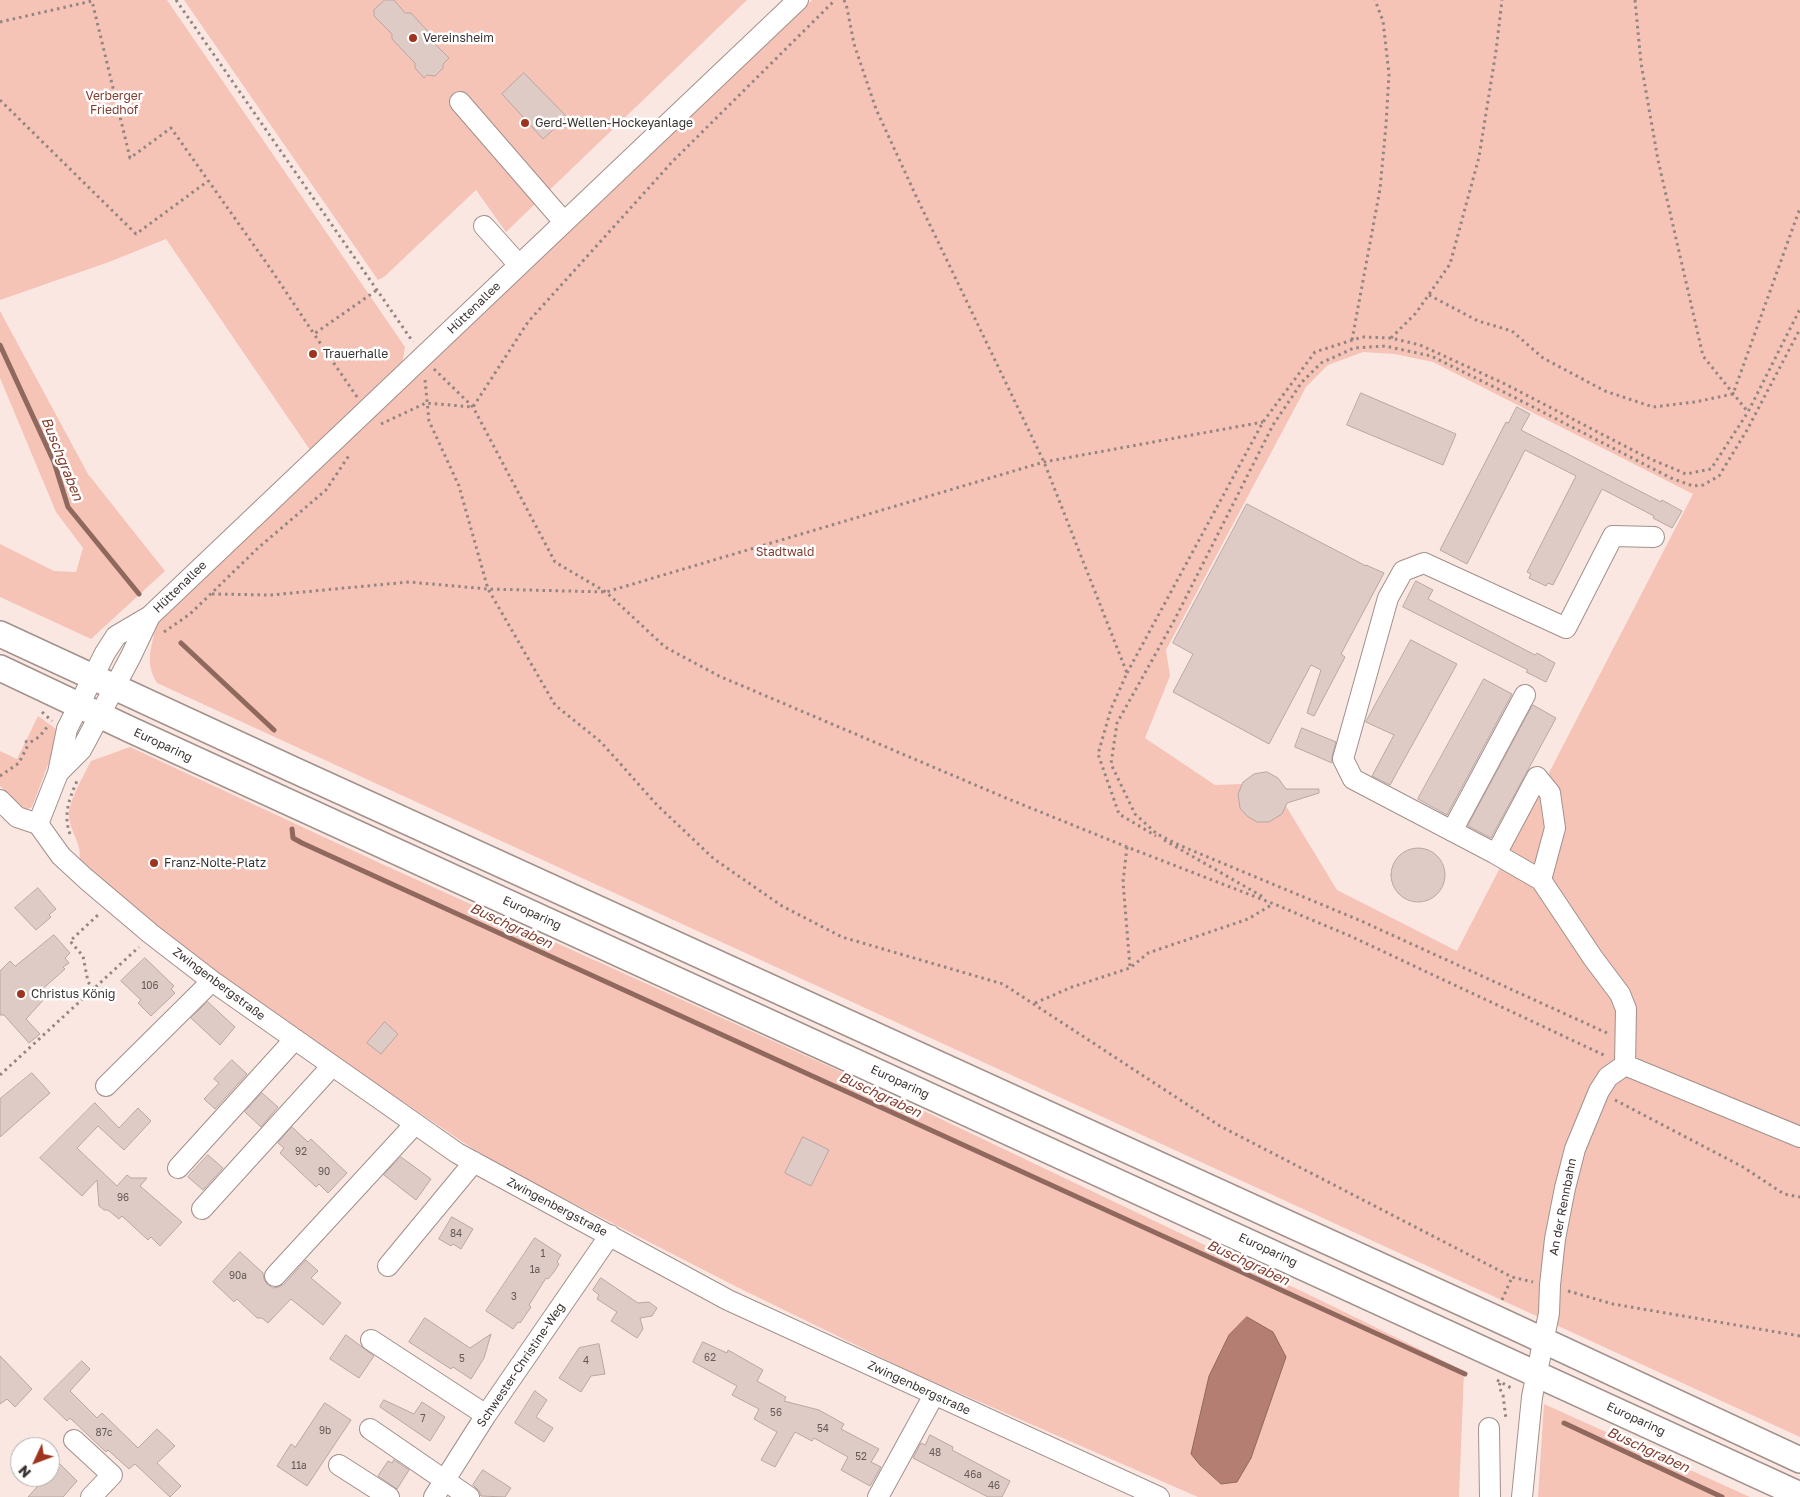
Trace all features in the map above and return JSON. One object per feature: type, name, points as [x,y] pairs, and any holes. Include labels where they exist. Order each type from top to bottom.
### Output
[{"type":"main road","points":[[0,634],[312,779],[1486,1314],[1800,1460]]},
{"type":"main road","name":"Europaring","points":[[0,668],[1800,1495]]},
{"type":"street","name":"Hüttenallee","points":[[89,710],[104,682],[105,653],[116,636],[150,616],[374,416],[423,357],[798,0]]},
{"type":"street","points":[[460,102],[564,222]]},
{"type":"street","points":[[484,226],[519,265]]},
{"type":"street","points":[[1654,537],[1613,536],[1566,628],[1424,563],[1403,571],[1388,598],[1344,759],[1352,779],[1496,854],[1541,880],[1592,958],[1620,994],[1626,1009],[1626,1060],[1800,1137]]},
{"type":"street","points":[[1452,831],[1525,695]]},
{"type":"street","points":[[0,800],[17,817],[38,824],[58,773],[67,729],[89,710]]},
{"type":"street","points":[[1496,854],[1538,777],[1550,793],[1555,828],[1541,880]]},
{"type":"street","name":"Zwingenbergstraße","points":[[38,824],[61,856],[70,865],[151,934],[295,1040],[457,1153],[728,1300],[934,1395],[1138,1493],[1159,1497]]},
{"type":"street","points":[[106,1086],[212,980]]},
{"type":"street","points":[[178,1168],[295,1040]]},
{"type":"street","name":"An der Rennbahn","points":[[1536,1373],[1549,1313],[1550,1286],[1556,1239],[1565,1188],[1575,1149],[1599,1091],[1608,1077],[1626,1060]]},
{"type":"street","points":[[202,1209],[332,1066]]},
{"type":"street","points":[[275,1276],[415,1124]]},
{"type":"street","points":[[388,1266],[474,1162]]},
{"type":"street","name":"Schwester-Christine-Weg","points":[[440,1489],[486,1415],[610,1235]]},
{"type":"street","points":[[371,1340],[486,1415]]},
{"type":"street","points":[[1522,1497],[1536,1373]]},
{"type":"street","points":[[878,1497],[934,1395]]},
{"type":"street","points":[[1489,1428],[1490,1497]]},
{"type":"street","points":[[370,1429],[440,1489],[469,1497]]},
{"type":"street","points":[[74,1440],[112,1475],[91,1497]]},
{"type":"street","points":[[339,1465],[389,1497]]},
{"type":"path","points":[[0,22],[92,0],[130,158],[171,128],[356,396],[374,416],[426,403],[473,407]]},
{"type":"path","points":[[176,0],[423,357],[473,407],[555,562],[606,592],[665,647],[719,676],[1006,798],[1348,935],[1626,1060]]},
{"type":"path","points":[[473,407],[528,322],[672,162],[835,0]]},
{"type":"path","points":[[844,0],[854,44],[876,109],[1044,462],[1128,673]]},
{"type":"path","points":[[1352,340],[1380,189],[1386,125],[1389,74],[1383,21],[1375,0]]},
{"type":"path","points":[[1391,338],[1416,313],[1450,264],[1479,156],[1496,51],[1502,0]]},
{"type":"path","points":[[1635,0],[1642,63],[1658,160],[1703,356],[1748,412]]},
{"type":"path","points":[[0,100],[136,234],[208,180]]},
{"type":"path","points":[[1733,394],[1800,208]]},
{"type":"path","points":[[314,334],[377,290]]},
{"type":"path","points":[[1428,295],[1478,321],[1512,331],[1542,358],[1605,391],[1653,406],[1695,402],[1733,394]]},
{"type":"path","points":[[1274,904],[1119,814],[1098,754],[1111,709],[1128,673],[1263,422],[1315,352],[1362,337],[1391,338],[1420,345],[1503,383],[1646,457],[1686,474],[1711,469],[1748,412],[1800,309]]},
{"type":"path","points":[[1626,1060],[1614,1037],[1359,920],[1178,845],[1157,834],[1135,814],[1111,764],[1117,723],[1175,619],[1273,425],[1302,382],[1321,363],[1354,348],[1385,346],[1431,356],[1671,478],[1693,486],[1703,485],[1719,476],[1747,430],[1800,329]]},
{"type":"path","points":[[426,403],[429,421],[459,486],[488,589],[555,705],[601,742],[657,805],[714,859],[782,906],[842,937],[1003,984],[1220,1126],[1512,1277],[1613,1304],[1800,1336]]},
{"type":"path","points":[[212,594],[271,595],[409,582],[488,589],[606,592],[1044,462],[1263,422]]},
{"type":"path","points":[[158,636],[190,614],[258,548],[326,490],[353,448]]},
{"type":"path","points":[[0,776],[19,763],[27,742],[39,738],[51,721]]},
{"type":"path","points":[[70,865],[76,856],[76,850],[67,825],[66,813],[79,777]]},
{"type":"path","points":[[1127,847],[1123,882],[1130,968]]},
{"type":"path","points":[[94,989],[88,982],[83,956],[70,941],[111,901]]},
{"type":"path","points":[[1035,1004],[1072,987],[1130,968],[1148,953],[1248,919],[1274,904]]},
{"type":"path","points":[[0,1075],[151,934]]},
{"type":"path","points":[[1599,1091],[1743,1167],[1784,1194],[1800,1197]]},
{"type":"green space","name":"Verberger Friedhof","points":[[0,0],[167,0],[405,347],[402,365],[310,450],[166,239],[109,262],[0,300]]},
{"type":"green space","points":[[184,0],[747,0],[506,232],[476,190],[384,277],[378,280]]},
{"type":"green space","name":"Stadtwald","points":[[812,0],[1800,0],[1800,1437],[157,683],[150,661],[156,624]],"holes":[[[1363,352],[1395,354],[1433,362],[1693,494],[1457,951],[1337,890],[1272,783],[1215,785],[1145,738],[1170,676],[1166,650],[1306,387],[1328,365]]]},
{"type":"green space","points":[[0,311],[88,474],[165,571],[91,639],[0,597],[0,544],[54,571],[76,572],[83,548],[56,512],[0,378]]},
{"type":"green space","points":[[38,716],[56,729],[55,746],[32,807],[28,809],[23,808],[0,786],[0,751],[17,759]]},
{"type":"green space","points":[[130,747],[382,864],[855,1078],[1320,1300],[1464,1371],[1459,1497],[1198,1497],[909,1371],[735,1286],[491,1161],[240,992],[147,922],[79,861],[79,849],[70,822],[69,810],[91,761]],"holes":[[[1229,1335],[1221,1484],[1191,1454],[1209,1376]]]},
{"type":"green space","points":[[1544,1404],[1750,1497],[1538,1497]]},
{"type":"shaded area","points":[[1247,1317],[1273,1332],[1286,1357],[1251,1458],[1237,1482],[1221,1484],[1191,1454],[1209,1376],[1229,1335]]},
{"type":"building","name":"Vereinsheim","points":[[385,0],[394,0],[405,13],[411,13],[433,37],[433,42],[449,58],[435,76],[427,75],[424,78],[415,68],[415,63],[392,39],[392,34],[374,16],[374,10]]},
{"type":"building","points":[[524,73],[567,117],[543,139],[502,94]]},
{"type":"building","points":[[1361,393],[1456,434],[1443,465],[1347,425]]},
{"type":"building","points":[[1517,407],[1530,414],[1521,430],[1682,511],[1672,528],[1653,518],[1654,516],[1602,489],[1553,585],[1548,583],[1546,586],[1529,578],[1531,574],[1527,572],[1576,476],[1525,450],[1467,564],[1440,550],[1506,422],[1508,423]]},
{"type":"building","points":[[1247,504],[1366,566],[1384,573],[1341,654],[1345,657],[1314,716],[1307,713],[1321,670],[1311,665],[1269,744],[1173,692],[1193,654],[1173,643]]},
{"type":"building","points":[[1416,581],[1433,590],[1428,599],[1535,655],[1537,653],[1555,663],[1546,682],[1526,672],[1528,670],[1403,607]]},
{"type":"building","points":[[1411,640],[1457,664],[1390,785],[1372,776],[1394,735],[1366,722]]},
{"type":"building","points":[[1484,679],[1512,694],[1447,815],[1418,799]]},
{"type":"building","points":[[1533,705],[1556,718],[1491,838],[1468,826]]},
{"type":"building","points":[[1302,728],[1336,742],[1332,763],[1295,747]]},
{"type":"building","points":[[1267,772],[1278,778],[1286,789],[1319,789],[1319,793],[1287,803],[1282,814],[1269,822],[1257,822],[1247,816],[1240,808],[1238,794],[1243,782],[1254,774]]},
{"type":"building","points":[[1413,848],[1423,848],[1433,852],[1441,860],[1445,875],[1441,890],[1433,898],[1423,902],[1413,902],[1403,898],[1395,890],[1391,880],[1391,870],[1395,860],[1403,852]]},
{"type":"building","points":[[38,888],[56,909],[49,915],[51,917],[36,930],[15,908]]},
{"type":"building","name":"Christus König","points":[[54,935],[70,953],[65,958],[69,963],[63,967],[65,969],[39,992],[45,998],[26,1019],[40,1034],[29,1043],[4,1015],[0,1015],[0,971],[10,961],[15,966]]},
{"type":"building","points":[[145,958],[174,986],[171,989],[175,993],[151,1016],[138,1003],[141,1000],[121,981]]},
{"type":"building","points":[[208,1002],[235,1027],[220,1045],[191,1018]]},
{"type":"building","points":[[385,1022],[398,1034],[381,1054],[367,1043]]},
{"type":"building","points":[[232,1060],[247,1074],[215,1109],[204,1099],[219,1083],[214,1079]]},
{"type":"building","points":[[32,1073],[50,1093],[0,1137],[0,1099]]},
{"type":"building","points":[[262,1093],[278,1107],[261,1127],[245,1112]]},
{"type":"building","points":[[95,1103],[119,1128],[138,1108],[151,1121],[124,1150],[98,1126],[77,1148],[117,1186],[127,1175],[131,1178],[147,1178],[140,1186],[182,1222],[160,1246],[151,1237],[148,1240],[122,1216],[119,1219],[108,1210],[104,1210],[99,1206],[97,1180],[82,1196],[40,1158]]},
{"type":"building","points":[[292,1127],[308,1142],[311,1139],[347,1173],[328,1193],[319,1184],[316,1187],[280,1153],[284,1148],[278,1143]]},
{"type":"building","points":[[803,1137],[829,1150],[811,1186],[785,1173]]},
{"type":"building","points":[[208,1155],[223,1168],[203,1190],[188,1177]]},
{"type":"building","points":[[401,1157],[431,1179],[416,1200],[384,1175]]},
{"type":"building","points":[[452,1217],[473,1229],[461,1249],[439,1239]]},
{"type":"building","points":[[535,1238],[561,1255],[557,1262],[559,1264],[548,1279],[546,1278],[529,1305],[531,1307],[520,1323],[518,1322],[513,1329],[486,1311]]},
{"type":"building","points":[[240,1252],[263,1273],[267,1284],[273,1288],[284,1284],[306,1260],[318,1271],[311,1278],[341,1303],[323,1325],[291,1299],[268,1323],[262,1318],[257,1318],[237,1299],[234,1302],[213,1282]]},
{"type":"building","points":[[601,1278],[638,1303],[649,1302],[657,1308],[652,1316],[640,1318],[643,1329],[637,1338],[611,1321],[617,1312],[597,1299],[599,1295],[593,1290]]},
{"type":"building","points":[[425,1318],[470,1348],[491,1334],[484,1358],[471,1379],[453,1367],[451,1369],[409,1342]]},
{"type":"building","points":[[346,1335],[374,1356],[359,1378],[330,1359]]},
{"type":"building","points":[[703,1342],[727,1353],[728,1350],[763,1370],[757,1381],[786,1397],[784,1401],[819,1410],[844,1424],[841,1429],[879,1449],[871,1462],[881,1467],[870,1486],[841,1470],[848,1457],[814,1438],[812,1441],[795,1432],[775,1467],[761,1460],[777,1432],[754,1419],[759,1409],[732,1395],[737,1386],[693,1362]]},
{"type":"building","points":[[599,1344],[605,1374],[591,1376],[581,1392],[559,1378],[579,1348]]},
{"type":"building","points":[[0,1356],[32,1389],[15,1407],[7,1399],[0,1404]]},
{"type":"building","points":[[82,1361],[90,1369],[70,1391],[97,1418],[102,1413],[138,1448],[157,1429],[175,1446],[157,1463],[181,1486],[170,1497],[135,1464],[129,1469],[108,1450],[106,1452],[70,1418],[67,1421],[44,1399]]},
{"type":"building","points":[[535,1391],[547,1400],[536,1417],[553,1428],[544,1442],[515,1423]]},
{"type":"building","points":[[384,1400],[414,1414],[422,1402],[445,1417],[430,1441],[380,1407]]},
{"type":"building","points":[[325,1403],[351,1420],[307,1486],[277,1466],[291,1444],[295,1447]]},
{"type":"building","points":[[930,1435],[953,1447],[952,1450],[1010,1481],[1002,1497],[988,1497],[913,1458],[921,1443],[925,1445]]},
{"type":"building","points":[[394,1460],[409,1470],[397,1489],[378,1476],[388,1461],[392,1463]]},
{"type":"building","points":[[60,1464],[77,1481],[63,1497],[28,1497],[37,1487],[60,1487]]},
{"type":"building","points":[[483,1470],[511,1488],[505,1497],[481,1496],[473,1485]]},
{"type":"waterway","name":"Buschgraben","points":[[0,345],[54,462],[68,507],[139,594]]},
{"type":"waterway","name":"Buschgraben","points":[[181,643],[274,730]]},
{"type":"waterway","name":"Buschgraben","points":[[292,829],[293,838],[302,843],[1465,1374]]},
{"type":"waterway","name":"Buschgraben","points":[[1564,1423],[1722,1497]]},
{"type":"place","name":"Vereinsheim","points":[[413,38]]},
{"type":"place","name":"Gerd-Wellen-Hockeyanlage","points":[[525,123]]},
{"type":"place","name":"Trauerhalle","points":[[313,354]]},
{"type":"place","name":"Franz-Nolte-Platz","points":[[154,863]]},
{"type":"place","name":"Christus König","points":[[21,994]]}]
